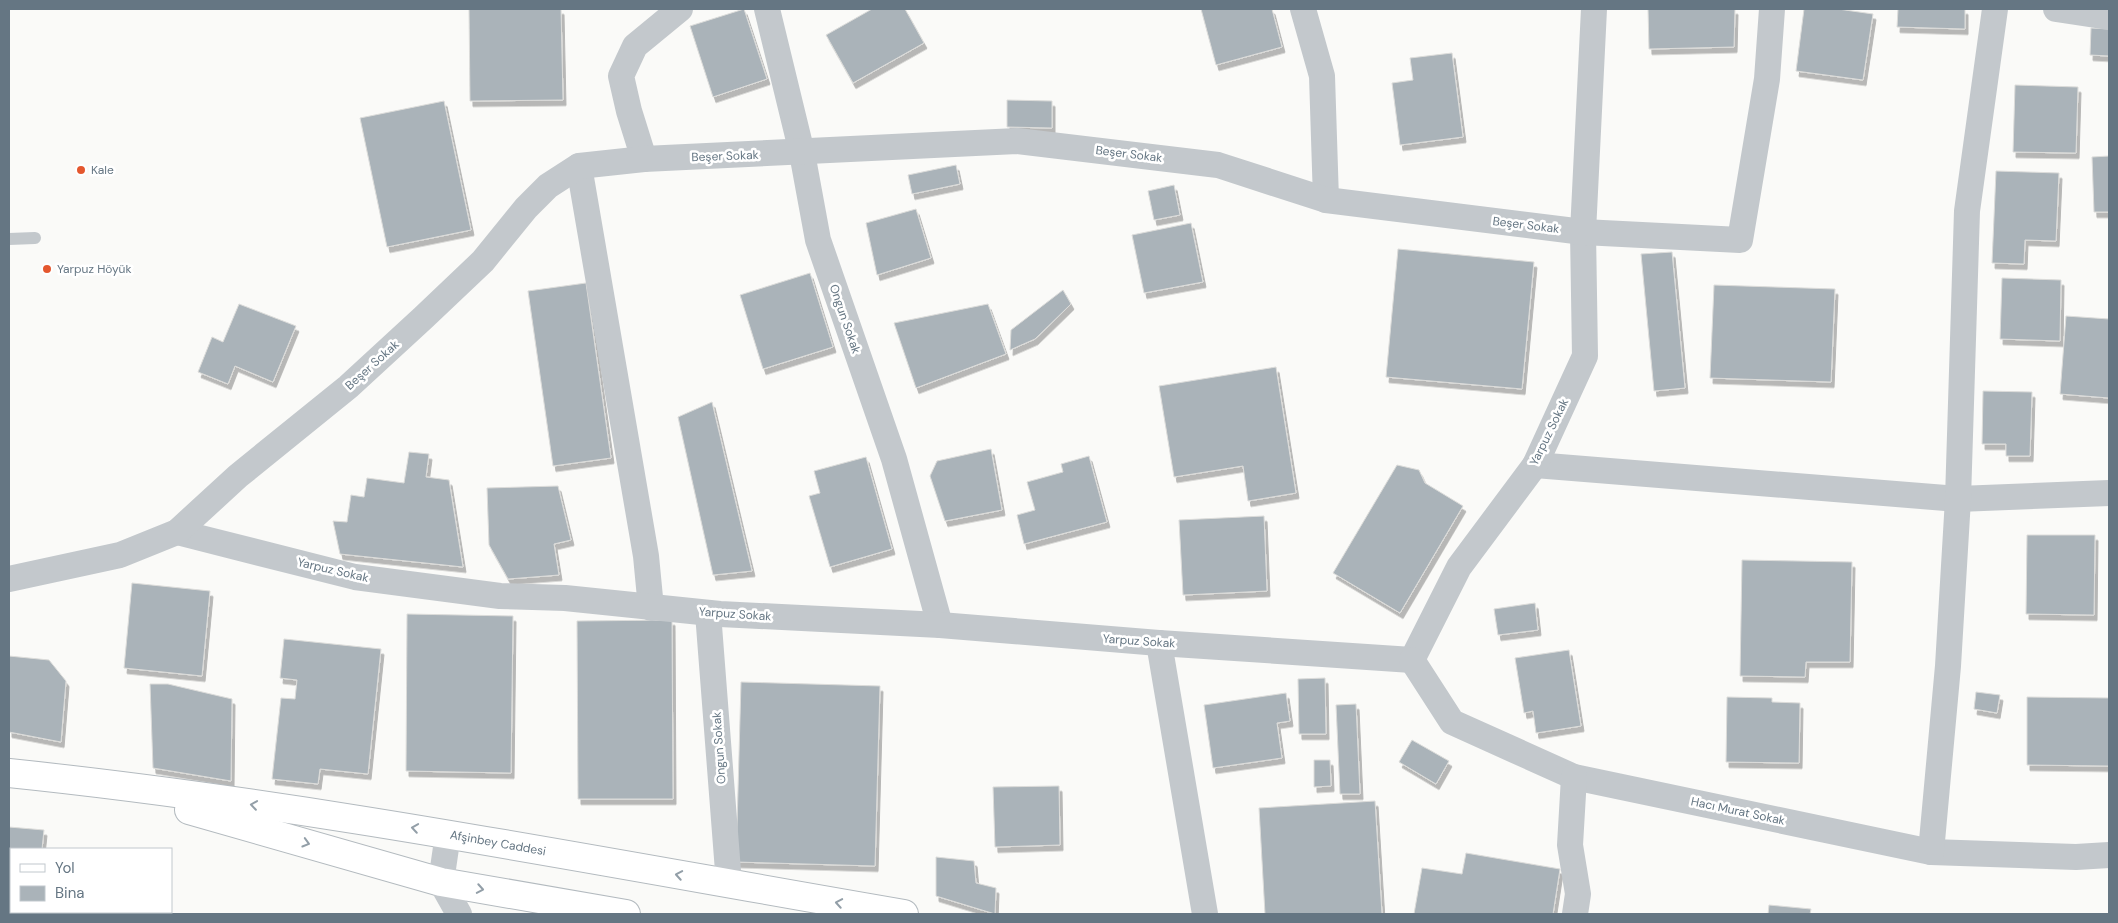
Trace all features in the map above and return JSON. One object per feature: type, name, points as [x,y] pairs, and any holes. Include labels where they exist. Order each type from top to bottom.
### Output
[{"type":"main road","name":"Afşinbey Caddesi","points":[[9,773],[91,782],[448,834],[904,914]]},
{"type":"main road","name":"Afşinbey Caddesi","points":[[91,782],[441,882],[626,914]]},
{"type":"street","points":[[644,160],[628,111],[621,76],[635,46],[680,9]]},
{"type":"street","name":"Ongun Sokak","points":[[767,9],[802,153],[818,240],[894,459],[940,625]]},
{"type":"street","points":[[1303,9],[1322,76],[1326,200]]},
{"type":"street","name":"Yarpuz Sokak","points":[[177,532],[355,577],[500,596],[565,598],[708,613],[940,625],[1159,643],[1412,660],[1459,568],[1535,465],[1584,356],[1583,232],[1594,9]]},
{"type":"street","name":"Beşer Sokak","points":[[9,579],[120,555],[177,532],[238,476],[348,387],[483,261],[526,208],[548,186],[579,166],[644,160],[1017,141],[1218,164],[1326,200],[1583,232],[1740,240],[1767,79],[1772,9]]},
{"type":"street","points":[[1931,852],[1948,666],[1958,498],[1967,211],[1995,9]]},
{"type":"street","points":[[2056,9],[2109,17]]},
{"type":"street","points":[[579,166],[646,556],[651,608]]},
{"type":"street","points":[[1535,465],[1958,498],[2109,493]]},
{"type":"street","name":"Ongun Sokak","points":[[708,613],[729,884]]},
{"type":"street","points":[[1159,643],[1205,914]]},
{"type":"street","name":"Hacı Murat Sokak","points":[[1412,660],[1452,722],[1574,777],[1931,852],[2076,857],[2109,855]]},
{"type":"street","points":[[1574,777],[1570,845],[1578,894],[1575,914]]},
{"type":"street","points":[[448,834],[441,882],[459,914]]},
{"type":"lane","points":[[9,239],[35,238]]},
{"type":"building","points":[[469,9],[561,9],[563,100],[470,101]]},
{"type":"building","points":[[744,9],[767,79],[713,97],[690,26]]},
{"type":"building","points":[[872,9],[905,9],[924,43],[853,83],[826,35]]},
{"type":"building","points":[[1201,9],[1272,9],[1282,47],[1216,65]]},
{"type":"building","points":[[1648,9],[1735,9],[1734,47],[1649,49]]},
{"type":"building","points":[[1804,9],[1838,9],[1873,14],[1863,80],[1796,71]]},
{"type":"building","points":[[1898,9],[1965,9],[1965,29],[1897,27]]},
{"type":"building","points":[[2091,28],[2109,29],[2109,56],[2090,55]]},
{"type":"building","points":[[1452,53],[1463,137],[1400,145],[1392,83],[1413,80],[1410,58]]},
{"type":"building","points":[[2015,85],[2078,87],[2076,153],[2013,152]]},
{"type":"building","points":[[1007,100],[1052,101],[1052,128],[1007,127]]},
{"type":"building","points":[[444,101],[471,230],[387,247],[360,118]]},
{"type":"building","points":[[2109,156],[2109,212],[2094,212],[2092,157]]},
{"type":"building","points":[[956,165],[960,184],[912,194],[908,175]]},
{"type":"building","points":[[1996,171],[2059,173],[2056,241],[2025,240],[2024,264],[1992,263]]},
{"type":"building","points":[[1174,185],[1180,215],[1154,220],[1148,191]]},
{"type":"building","points":[[916,209],[931,258],[877,275],[866,223]]},
{"type":"building","points":[[1191,223],[1203,282],[1144,293],[1132,235]]},
{"type":"building","points":[[1398,249],[1534,262],[1522,389],[1386,377]]},
{"type":"building","points":[[1672,252],[1685,388],[1654,391],[1641,254]]},
{"type":"building","points":[[810,273],[833,347],[763,369],[740,295]]},
{"type":"building","points":[[2002,278],[2061,280],[2060,341],[2000,339]]},
{"type":"building","points":[[586,283],[611,458],[553,466],[528,291]]},
{"type":"building","points":[[1714,285],[1835,289],[1831,382],[1710,378]]},
{"type":"building","points":[[1063,290],[1071,304],[1035,339],[1010,350],[1011,330]]},
{"type":"building","points":[[239,304],[296,326],[273,382],[235,366],[228,384],[198,372],[212,337],[223,342]]},
{"type":"building","points":[[988,304],[1006,354],[916,388],[894,323]]},
{"type":"building","points":[[2066,316],[2109,319],[2109,398],[2060,394]]},
{"type":"building","points":[[1276,367],[1296,493],[1248,501],[1243,466],[1174,477],[1159,386]]},
{"type":"building","points":[[1983,391],[2032,392],[2030,456],[2006,456],[2006,444],[1982,444]]},
{"type":"building","points":[[712,402],[752,571],[713,575],[678,417]]},
{"type":"building","points":[[991,449],[1002,510],[945,521],[930,476],[937,461]]},
{"type":"building","points":[[409,452],[429,454],[426,477],[449,480],[463,567],[340,554],[333,521],[347,522],[351,495],[364,497],[367,478],[404,483]]},
{"type":"building","points":[[1089,456],[1107,522],[1024,544],[1017,515],[1035,510],[1027,482],[1063,472],[1061,464]]},
{"type":"building","points":[[866,457],[892,549],[830,567],[809,496],[820,493],[814,471]]},
{"type":"building","points":[[1397,465],[1419,470],[1425,483],[1463,506],[1400,613],[1333,573]]},
{"type":"building","points":[[558,486],[571,540],[554,544],[559,575],[508,579],[489,545],[487,488]]},
{"type":"building","points":[[1264,516],[1267,591],[1183,595],[1179,520]]},
{"type":"building","points":[[2027,535],[2095,535],[2094,615],[2026,614]]},
{"type":"building","points":[[1742,560],[1852,562],[1850,662],[1806,662],[1805,677],[1740,676]]},
{"type":"building","points":[[132,583],[210,591],[202,676],[124,668]]},
{"type":"building","points":[[1535,603],[1538,630],[1498,635],[1494,609]]},
{"type":"building","points":[[407,614],[513,616],[511,773],[406,771]]},
{"type":"building","points":[[672,620],[673,799],[578,799],[577,621]]},
{"type":"building","points":[[284,639],[381,649],[368,774],[320,769],[318,784],[272,779],[281,698],[295,699],[297,680],[280,678]]},
{"type":"building","points":[[1569,650],[1581,726],[1536,733],[1533,711],[1524,713],[1515,658]]},
{"type":"building","points":[[9,656],[49,660],[66,681],[61,742],[9,732]]},
{"type":"building","points":[[1325,678],[1326,734],[1299,734],[1298,679]]},
{"type":"building","points":[[741,682],[880,686],[875,866],[736,862]]},
{"type":"building","points":[[150,684],[168,684],[232,699],[231,781],[153,768]]},
{"type":"building","points":[[1976,692],[2000,695],[1997,713],[1974,709]]},
{"type":"building","points":[[1286,693],[1290,721],[1277,723],[1282,758],[1213,768],[1204,705]]},
{"type":"building","points":[[1727,697],[1772,698],[1772,702],[1800,703],[1799,763],[1726,762]]},
{"type":"building","points":[[2027,697],[2109,698],[2109,766],[2027,765]]},
{"type":"building","points":[[1356,704],[1360,794],[1340,794],[1336,705]]},
{"type":"building","points":[[1412,740],[1449,761],[1436,784],[1399,762]]},
{"type":"building","points":[[1314,760],[1330,760],[1331,786],[1314,787]]},
{"type":"building","points":[[1059,786],[1060,845],[995,847],[993,787]]},
{"type":"building","points":[[1375,801],[1382,914],[1265,914],[1259,808]]},
{"type":"building","points":[[9,827],[44,830],[42,848],[10,848],[10,913],[36,913],[9,914]]},
{"type":"building","points":[[1466,853],[1560,869],[1553,914],[1414,914],[1422,868],[1462,874]]},
{"type":"building","points":[[936,857],[974,861],[976,883],[996,888],[995,914],[936,896]]},
{"type":"building","points":[[1769,905],[1811,909],[1810,914],[1768,914]]},
{"type":"building","points":[[55,913],[152,913],[152,914]]},
{"type":"place","name":"Kale","points":[[81,170]]},
{"type":"place","name":"Yarpuz Höyük","points":[[47,269]]}]
